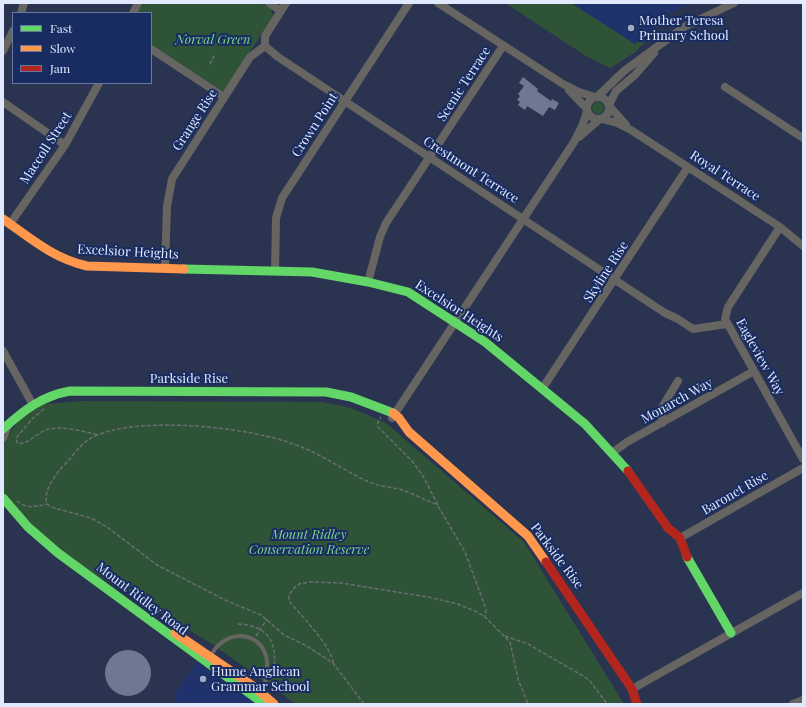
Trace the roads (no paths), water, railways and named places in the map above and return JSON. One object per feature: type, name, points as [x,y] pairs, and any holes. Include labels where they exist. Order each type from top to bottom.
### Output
[{"type":"street","points":[[134,12],[138,3]]},
{"type":"street","points":[[268,3],[281,11]]},
{"type":"street","points":[[265,46],[265,36],[286,3]]},
{"type":"street","name":"Crown Point","points":[[275,271],[276,218],[282,198],[409,3]]},
{"type":"street","points":[[438,3],[563,84],[579,92],[604,99],[609,105]]},
{"type":"street","points":[[394,416],[574,142],[587,110],[588,103],[624,71],[684,27],[734,3]]},
{"type":"street","points":[[3,52],[12,33]]},
{"type":"street","name":"Crestmont Terrace","points":[[265,46],[270,52],[666,313],[693,329],[727,324]]},
{"type":"street","name":"Grange Rise","points":[[165,268],[169,186],[177,170],[250,57],[265,46]]},
{"type":"street","name":"Scenic Terrace","points":[[368,282],[382,230],[503,46]]},
{"type":"street","points":[[574,142],[607,115],[609,105],[616,90],[639,71],[660,46]]},
{"type":"street","points":[[152,50],[224,97]]},
{"type":"street","name":"Maccoll Street","points":[[6,222],[65,145],[98,84]]},
{"type":"street","points":[[563,84],[593,118],[601,119]]},
{"type":"street","points":[[724,87],[803,138]]},
{"type":"street","points":[[3,102],[65,145]]},
{"type":"street","name":"Royal Terrace","points":[[609,105],[631,130]]},
{"type":"street","name":"Royal Terrace","points":[[601,119],[631,130],[780,227],[803,246]]},
{"type":"street","name":"Skyline Rise","points":[[542,389],[616,279],[688,167]]},
{"type":"street","name":"Excelsior Heights","points":[[6,222],[56,256],[75,264],[326,273],[408,292],[485,342],[584,424],[612,453],[629,472],[668,528],[680,538],[684,552],[731,633]]},
{"type":"street","name":"Eagleview Way","points":[[780,227],[728,307],[725,315],[727,324],[803,460]]},
{"type":"street","points":[[3,351],[35,406]]},
{"type":"street","name":"Monarch Way","points":[[612,453],[627,442],[754,371]]},
{"type":"street","points":[[662,423],[660,409],[678,381]]},
{"type":"street","name":"Parkside Rise","points":[[3,438],[6,426],[24,409],[35,406],[52,394],[70,391],[326,392],[351,397],[375,407],[394,416],[409,432],[528,536],[577,605],[632,689],[637,704]]},
{"type":"street","name":"Parkside Rise","points":[[375,407],[384,413],[394,416]]},
{"type":"street","name":"Baronet Rise","points":[[680,538],[803,468]]},
{"type":"street","name":"Mount Ridley Road","points":[[3,498],[6,507],[33,533],[58,553],[264,704]]},
{"type":"street","points":[[632,689],[803,593]]},
{"type":"street","points":[[156,624],[189,641],[263,694],[274,704]]},
{"type":"street","points":[[793,704],[803,700]]},
{"type":"lane","points":[[212,667],[210,656],[222,641],[232,636],[244,636],[260,645],[266,654],[267,666],[263,694]]},
{"type":"place","name":"Mother Teresa Primary School","points":[[631,28]]},
{"type":"place","name":"Hume Anglican Grammar School","points":[[203,679]]},
{"type":"park label","name":"Norval Green","points":[[213,40]]},
{"type":"park label","name":"Mount Ridley Conservation Reserve","points":[[309,542]]}]
